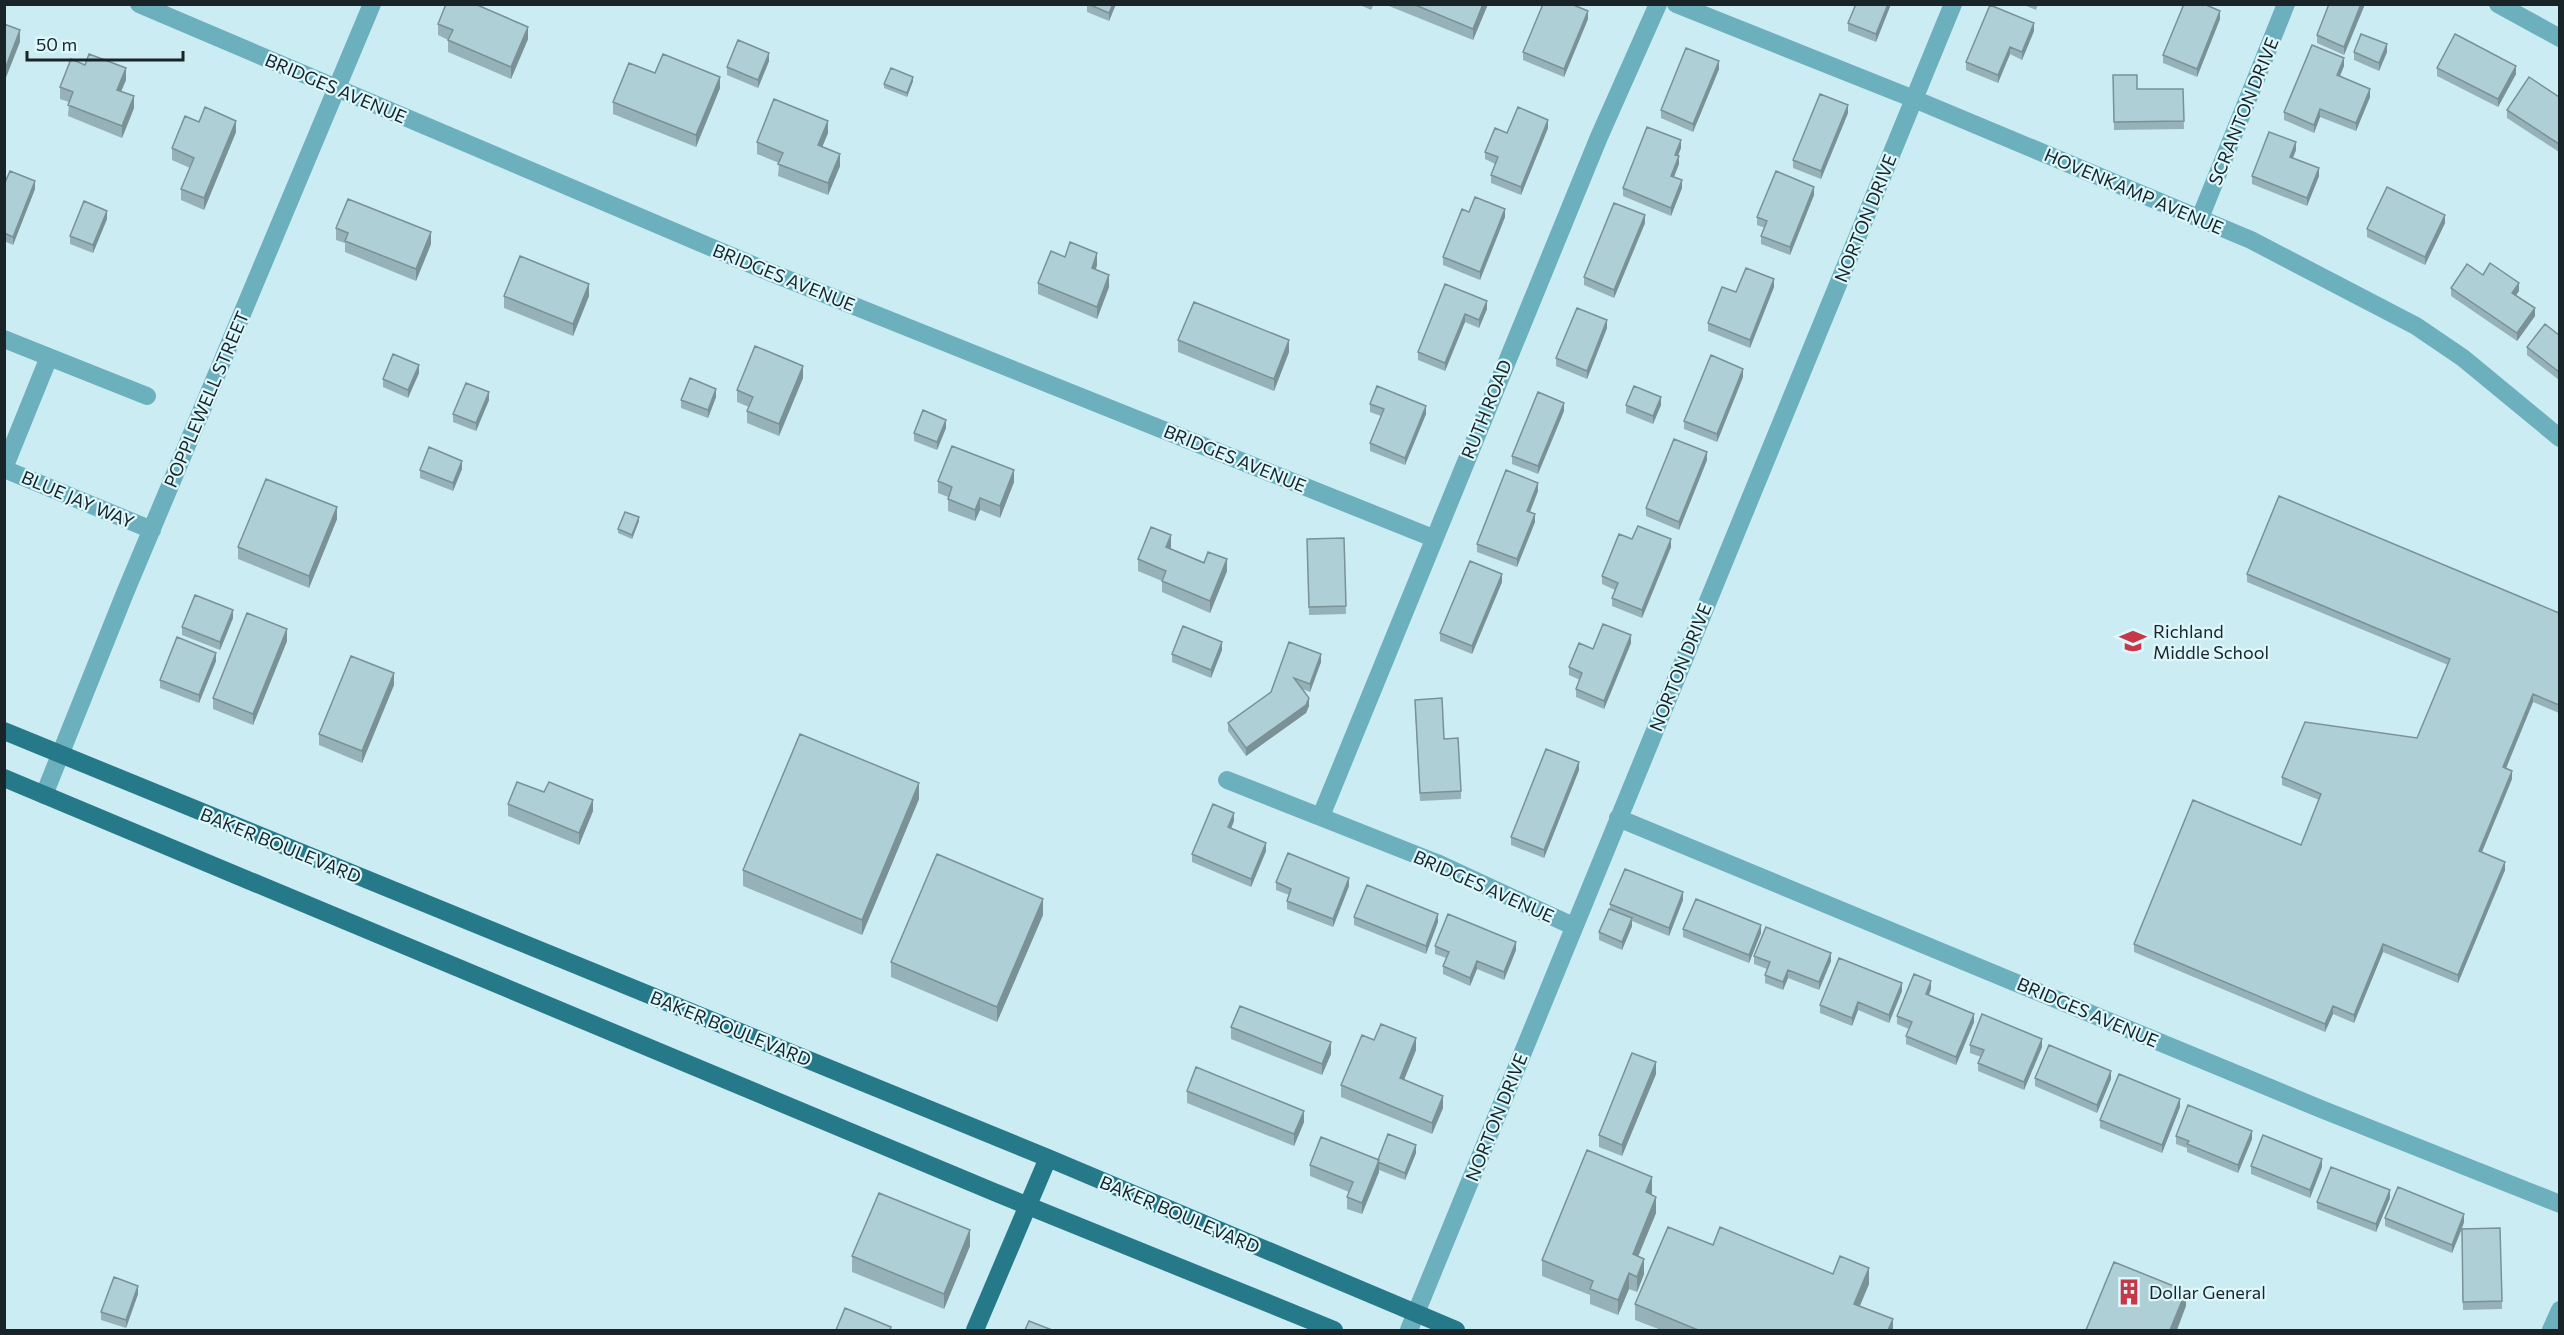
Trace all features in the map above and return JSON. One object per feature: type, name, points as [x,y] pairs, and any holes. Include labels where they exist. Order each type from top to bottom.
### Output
[{"type":"main road","name":"BAKER BOULEVARD","points":[[4,731],[1048,1158],[1412,1322],[1456,1330]]},
{"type":"main road","points":[[4,778],[1027,1206],[1334,1330]]},
{"type":"main road","points":[[975,1330],[1048,1158]]},
{"type":"street","name":"BRIDGES AVENUE","points":[[139,4],[762,269],[1433,538]]},
{"type":"street","name":"POPPLEWELL STREET","points":[[44,795],[372,4]]},
{"type":"street","name":"RUTH ROAD","points":[[1321,816],[1599,137],[1658,4]]},
{"type":"street","name":"HOVENKAMP AVENUE","points":[[1676,4],[1914,99],[2251,240],[2416,326],[2463,358],[2559,438]]},
{"type":"street","name":"NORTON DRIVE","points":[[1412,1322],[1953,4]]},
{"type":"street","name":"SCRANTON DRIVE","points":[[2200,218],[2286,4]]},
{"type":"street","points":[[2498,4],[2559,38]]},
{"type":"street","points":[[4,339],[147,396]]},
{"type":"street","points":[[4,468],[50,357]]},
{"type":"street","name":"BLUE JAY WAY","points":[[4,468],[152,530]]},
{"type":"street","name":"BRIDGES AVENUE","points":[[1227,780],[1437,863],[1574,926]]},
{"type":"street","name":"BRIDGES AVENUE","points":[[1618,818],[2311,1105],[2559,1204]]},
{"type":"street","points":[[2551,1330],[2559,1310]]},
{"type":"building","points":[[446,4],[475,4],[528,27],[511,67],[448,40],[453,30],[438,24]]},
{"type":"building","points":[[1088,4],[1113,4],[1109,13]]},
{"type":"building","points":[[1413,4],[1483,4],[1473,29]]},
{"type":"building","points":[[1543,4],[1571,4],[1588,11],[1564,69],[1523,52]]},
{"type":"building","points":[[1856,4],[1888,4],[1876,34],[1848,23]]},
{"type":"building","points":[[2184,4],[2204,4],[2220,11],[2197,69],[2163,55]]},
{"type":"building","points":[[2329,4],[2361,4],[2344,47],[2317,35]]},
{"type":"building","points":[[1990,5],[2034,23],[2022,52],[2010,47],[1998,75],[1966,62]]},
{"type":"building","points":[[4,24],[20,30],[5,69],[4,68]]},
{"type":"building","points":[[2361,34],[2387,44],[2379,63],[2354,52]]},
{"type":"building","points":[[2455,34],[2516,66],[2498,99],[2437,68]]},
{"type":"building","points":[[738,40],[769,53],[758,80],[727,67]]},
{"type":"building","points":[[2312,45],[2344,58],[2337,75],[2370,89],[2356,123],[2320,109],[2314,125],[2284,112]]},
{"type":"building","points":[[1686,48],[1719,61],[1693,124],[1661,110]]},
{"type":"building","points":[[89,54],[126,68],[117,90],[134,96],[122,126],[68,105],[73,92],[60,87],[71,59],[85,65]]},
{"type":"building","points":[[663,54],[720,77],[696,135],[613,102],[629,63],[655,73]]},
{"type":"building","points":[[891,68],[913,77],[907,93],[884,84]]},
{"type":"building","points":[[2113,75],[2137,75],[2137,89],[2183,89],[2184,121],[2114,122]]},
{"type":"building","points":[[2529,77],[2559,97],[2559,144],[2507,110]]},
{"type":"building","points":[[1820,94],[1848,105],[1821,171],[1793,160]]},
{"type":"building","points":[[774,99],[828,121],[818,145],[840,154],[828,183],[778,164],[783,153],[757,142]]},
{"type":"building","points":[[205,107],[236,121],[204,198],[181,189],[194,158],[172,148],[185,116],[199,122]]},
{"type":"building","points":[[1518,107],[1548,120],[1521,187],[1491,175],[1498,157],[1485,152],[1495,128],[1507,133]]},
{"type":"building","points":[[1647,127],[1681,140],[1675,155],[1679,156],[1671,176],[1682,180],[1671,208],[1623,188]]},
{"type":"building","points":[[2269,132],[2296,142],[2290,157],[2319,168],[2307,198],[2252,176]]},
{"type":"building","points":[[10,171],[35,181],[13,237],[4,233],[4,185]]},
{"type":"building","points":[[1776,171],[1814,187],[1790,247],[1761,236],[1767,221],[1757,217]]},
{"type":"building","points":[[2387,187],[2445,215],[2425,257],[2367,229]]},
{"type":"building","points":[[1475,197],[1505,209],[1480,272],[1443,257],[1462,209],[1469,212]]},
{"type":"building","points":[[348,199],[431,232],[416,269],[345,241],[348,233],[336,228]]},
{"type":"building","points":[[84,201],[107,211],[93,245],[70,236]]},
{"type":"building","points":[[1614,203],[1645,215],[1614,290],[1584,277]]},
{"type":"building","points":[[1070,242],[1097,253],[1092,268],[1109,275],[1097,307],[1038,283],[1051,251],[1065,257]]},
{"type":"building","points":[[520,256],[589,284],[573,324],[504,296]]},
{"type":"building","points":[[2490,263],[2519,283],[2512,293],[2535,308],[2517,333],[2451,288],[2467,264],[2483,275]]},
{"type":"building","points":[[1746,268],[1774,279],[1750,340],[1708,323],[1722,287],[1736,292]]},
{"type":"building","points":[[1445,284],[1487,301],[1479,320],[1465,314],[1445,363],[1418,352]]},
{"type":"building","points":[[1194,302],[1289,340],[1274,379],[1178,340]]},
{"type":"building","points":[[1577,308],[1607,320],[1587,371],[1556,358]]},
{"type":"building","points":[[2545,324],[2559,335],[2559,372],[2527,347]]},
{"type":"building","points":[[755,346],[803,366],[779,424],[747,411],[753,397],[737,390]]},
{"type":"building","points":[[393,354],[419,365],[408,390],[383,379]]},
{"type":"building","points":[[1711,355],[1743,369],[1717,434],[1684,421]]},
{"type":"building","points":[[690,378],[716,389],[708,410],[681,400]]},
{"type":"building","points":[[466,383],[489,392],[476,423],[453,414]]},
{"type":"building","points":[[1377,386],[1426,406],[1405,458],[1370,443],[1384,409],[1370,404]]},
{"type":"building","points":[[1634,386],[1661,397],[1653,416],[1626,405]]},
{"type":"building","points":[[1538,392],[1564,403],[1538,466],[1512,456]]},
{"type":"building","points":[[923,410],[946,420],[937,442],[914,433]]},
{"type":"building","points":[[1674,439],[1707,452],[1679,522],[1646,508]]},
{"type":"building","points":[[952,446],[1014,470],[1000,506],[980,498],[975,510],[948,499],[952,487],[938,481]]},
{"type":"building","points":[[429,447],[462,461],[453,483],[420,470]]},
{"type":"building","points":[[1506,470],[1538,483],[1527,511],[1535,514],[1517,559],[1477,544]]},
{"type":"building","points":[[266,479],[337,507],[309,576],[238,547]]},
{"type":"building","name":"Richland Middle School","points":[[2279,496],[2559,613],[2559,705],[2533,694],[2503,767],[2512,771],[2479,851],[2505,862],[2458,975],[2383,944],[2354,1015],[2333,1006],[2325,1024],[2134,944],[2193,800],[2301,845],[2321,794],[2282,777],[2305,722],[2417,738],[2450,659],[2247,574]]},
{"type":"building","points":[[625,512],[639,517],[632,535],[618,529]]},
{"type":"building","points":[[1638,526],[1671,539],[1642,610],[1612,598],[1618,583],[1602,576],[1619,534],[1632,539]]},
{"type":"building","points":[[1151,527],[1171,535],[1166,547],[1204,563],[1208,552],[1227,559],[1210,601],[1162,581],[1166,571],[1138,559]]},
{"type":"building","points":[[1344,538],[1346,606],[1309,607],[1307,539]]},
{"type":"building","points":[[1470,561],[1502,574],[1472,646],[1440,633]]},
{"type":"building","points":[[195,595],[233,610],[220,642],[182,627]]},
{"type":"building","points":[[247,613],[287,629],[253,714],[213,698]]},
{"type":"building","points":[[1603,624],[1631,635],[1604,701],[1576,689],[1582,673],[1569,667],[1579,643],[1593,649]]},
{"type":"building","points":[[1183,626],[1222,642],[1211,670],[1172,654]]},
{"type":"building","points":[[177,637],[216,653],[199,695],[160,680]]},
{"type":"building","points":[[1289,642],[1321,654],[1310,684],[1294,678],[1309,698],[1306,705],[1246,748],[1228,723],[1271,692]]},
{"type":"building","points":[[351,656],[394,673],[362,751],[319,734]]},
{"type":"building","points":[[1442,698],[1444,739],[1458,738],[1461,791],[1420,793],[1415,700]]},
{"type":"building","points":[[800,734],[919,783],[862,920],[743,870]]},
{"type":"building","points":[[1546,749],[1579,762],[1544,850],[1511,837]]},
{"type":"building","points":[[517,782],[544,792],[549,782],[593,800],[579,833],[508,804]]},
{"type":"building","points":[[1213,804],[1234,813],[1228,827],[1266,843],[1251,879],[1192,854]]},
{"type":"building","points":[[1288,853],[1349,878],[1333,919],[1287,901],[1291,889],[1276,882]]},
{"type":"building","points":[[937,854],[1043,899],[997,1007],[891,962]]},
{"type":"building","points":[[1625,869],[1683,892],[1669,928],[1610,904]]},
{"type":"building","points":[[1367,885],[1438,914],[1426,946],[1354,917]]},
{"type":"building","points":[[1696,899],[1761,925],[1749,955],[1683,929]]},
{"type":"building","points":[[1609,909],[1632,918],[1622,942],[1599,932]]},
{"type":"building","points":[[1448,914],[1516,942],[1504,972],[1477,961],[1470,978],[1443,966],[1449,952],[1435,946]]},
{"type":"building","points":[[1766,927],[1831,953],[1819,982],[1788,970],[1783,982],[1765,975],[1770,962],[1754,956]]},
{"type":"building","points":[[1839,958],[1902,983],[1889,1015],[1858,1002],[1852,1018],[1820,1005]]},
{"type":"building","points":[[1914,974],[1931,981],[1926,994],[1974,1014],[1956,1057],[1906,1036],[1912,1022],[1897,1016]]},
{"type":"building","points":[[1240,1006],[1331,1042],[1322,1064],[1231,1027]]},
{"type":"building","points":[[1982,1014],[2042,1039],[2024,1082],[1978,1063],[1984,1050],[1970,1045]]},
{"type":"building","points":[[1381,1024],[1416,1038],[1400,1078],[1443,1096],[1432,1123],[1341,1085],[1362,1035],[1374,1040]]},
{"type":"building","points":[[2049,1045],[2111,1071],[2097,1105],[2035,1078]]},
{"type":"building","points":[[1632,1053],[1656,1062],[1622,1145],[1599,1135]]},
{"type":"building","points":[[1196,1067],[1304,1111],[1294,1134],[1187,1091]]},
{"type":"building","points":[[2119,1074],[2180,1099],[2162,1145],[2100,1120]]},
{"type":"building","points":[[2188,1105],[2252,1131],[2238,1165],[2187,1144],[2189,1141],[2176,1136]]},
{"type":"building","points":[[1388,1134],[1416,1145],[1405,1173],[1378,1162]]},
{"type":"building","points":[[2263,1135],[2322,1159],[2310,1190],[2251,1166]]},
{"type":"building","points":[[1321,1137],[1379,1160],[1362,1203],[1347,1197],[1353,1182],[1310,1165]]},
{"type":"building","points":[[1587,1150],[1652,1177],[1646,1192],[1656,1197],[1633,1254],[1644,1259],[1637,1277],[1629,1273],[1618,1300],[1590,1289],[1593,1281],[1542,1260]]},
{"type":"building","points":[[2331,1167],[2390,1190],[2376,1224],[2317,1202]]},
{"type":"building","points":[[2398,1187],[2464,1214],[2452,1245],[2385,1218]]},
{"type":"building","points":[[879,1193],[970,1230],[944,1294],[852,1256]]},
{"type":"building","points":[[1668,1227],[1713,1245],[1720,1227],[1833,1274],[1840,1256],[1869,1268],[1854,1304],[1893,1319],[1888,1330],[1698,1330],[1635,1304]]},
{"type":"building","points":[[2500,1228],[2502,1301],[2463,1302],[2462,1229]]},
{"type":"building","name":"Dollar General","points":[[2114,1262],[2186,1291],[2170,1330],[2086,1330]]},
{"type":"building","points":[[114,1277],[138,1286],[126,1320],[101,1312]]},
{"type":"building","points":[[845,1308],[891,1327],[890,1330],[836,1330]]},
{"type":"building","points":[[1029,1321],[1052,1330],[1025,1330]]},
{"type":"place","name":"Richland Middle School","points":[[2133,641]]},
{"type":"place","name":"Dollar General","points":[[2129,1292]]}]
